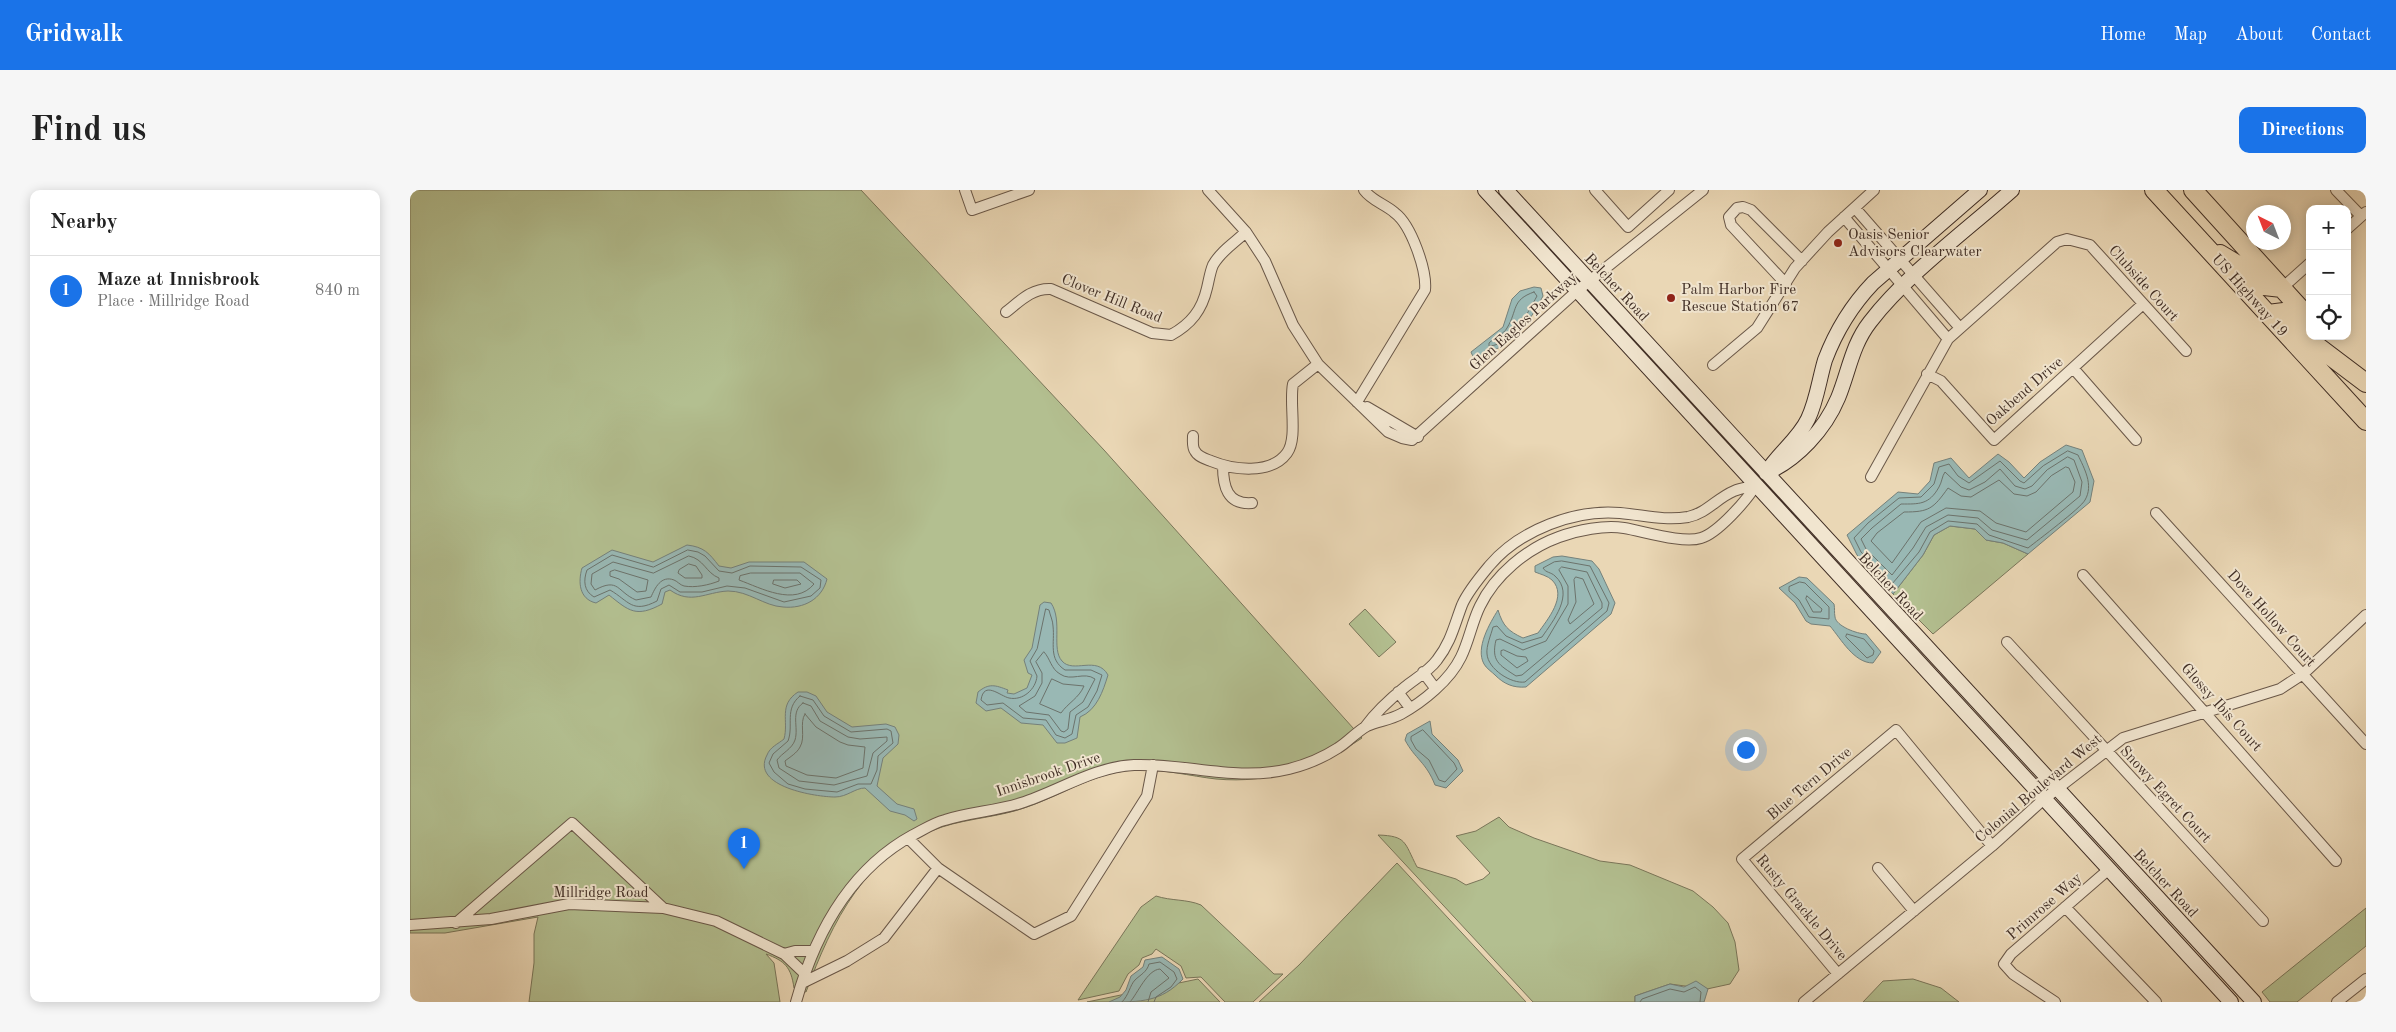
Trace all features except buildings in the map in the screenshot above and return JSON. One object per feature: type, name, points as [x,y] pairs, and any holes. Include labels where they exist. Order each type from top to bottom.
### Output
[{"type":"highway","name":"US Highway 19","points":[[2154,190],[2366,421]]},
{"type":"highway","name":"US Highway 19","points":[[2193,190],[2306,315]]},
{"type":"highway","points":[[2206,246],[2240,266],[2264,286],[2282,288]]},
{"type":"highway","points":[[2268,314],[2284,312],[2317,346],[2366,382]]},
{"type":"highway","points":[[2329,340],[2366,382]]},
{"type":"main road","name":"Belcher Road","points":[[1485,190],[2230,1002]]},
{"type":"main road","name":"Belcher Road","points":[[1506,190],[2056,790],[2254,1002]]},
{"type":"main road","points":[[1766,473],[1774,459],[1799,434],[1808,419],[1825,361],[1845,318],[1860,297],[1900,259],[1980,190]]},
{"type":"main road","points":[[1712,437],[1727,444],[1752,467],[1766,473],[1782,466],[1816,434],[1838,398],[1858,340],[1869,323],[1903,286],[2012,190]]},
{"type":"main road","points":[[1756,485],[1773,488],[1796,513],[1810,521]]},
{"type":"street","points":[[965,190],[972,210],[1029,190]]},
{"type":"street","points":[[1208,190],[1246,232],[1265,261],[1293,325],[1318,364],[1357,402],[1425,290],[1426,279],[1408,227],[1396,213],[1369,197],[1364,190]]},
{"type":"street","points":[[1595,190],[1628,227],[1669,190]]},
{"type":"street","name":"Glen Eagles Parkway","points":[[1357,402],[1382,414],[1415,439],[1577,291],[1703,190]]},
{"type":"street","points":[[1712,365],[1757,328],[1802,261],[1874,190]]},
{"type":"street","points":[[2336,190],[2363,214],[2351,225]]},
{"type":"street","points":[[1786,284],[1731,225],[1730,216],[1733,212],[1743,207],[1751,210],[1802,261]]},
{"type":"street","points":[[1855,208],[1960,328]]},
{"type":"street","points":[[1844,218],[1948,339]]},
{"type":"street","points":[[1862,238],[1873,229]]},
{"type":"street","name":"Clover Hill Road","points":[[1006,312],[1029,294],[1042,289],[1051,289],[1152,333],[1171,335],[1190,322],[1199,311],[1204,302],[1213,266],[1221,253],[1246,232]]},
{"type":"street","name":"Clubside Court","points":[[1871,477],[1948,339],[2057,242],[2067,239],[2090,245],[2186,352]]},
{"type":"street","points":[[2282,288],[2306,267]]},
{"type":"street","name":"Oakbend Drive","points":[[1927,374],[1941,381],[1994,440],[2143,304]]},
{"type":"street","points":[[1193,436],[1193,445],[1198,455],[1223,466],[1248,468],[1270,465],[1282,459],[1289,450],[1291,440],[1293,384],[1318,364]]},
{"type":"street","points":[[2073,368],[2136,440]]},
{"type":"street","points":[[1223,466],[1224,486],[1230,497],[1241,503],[1252,503]]},
{"type":"street","name":"Innisbrook Drive","points":[[796,1002],[812,952],[841,900],[866,868],[897,843],[945,820],[1022,803],[1094,773],[1130,765],[1153,765],[1253,775],[1291,768],[1338,748],[1365,727],[1374,714],[1434,663],[1448,645],[1463,604],[1485,570],[1514,544],[1535,531],[1568,518],[1593,513],[1619,512],[1666,520],[1690,516],[1709,508],[1733,491],[1756,485]]},
{"type":"street","name":"Innisbrook Drive","points":[[1365,727],[1400,714],[1436,688],[1461,659],[1480,606],[1496,582],[1514,563],[1536,547],[1582,530],[1616,527],[1681,538],[1701,538],[1746,502],[1756,485]]},
{"type":"street","name":"Dove Hollow Court","points":[[2156,513],[2366,744]]},
{"type":"street","name":"Glossy Ibis Court","points":[[2083,576],[2207,712],[2336,861]]},
{"type":"street","name":"Colonial Boulevard West","points":[[1804,1002],[1992,846],[2044,799],[2123,738],[2280,689],[2303,674],[2366,615]]},
{"type":"street","name":"Snowy Egret Court","points":[[2007,642],[2263,921]]},
{"type":"street","points":[[1423,672],[1436,688]]},
{"type":"street","points":[[1398,692],[1410,708]]},
{"type":"street","name":"Blue Tern Drive","points":[[1742,859],[1896,730],[1992,846]]},
{"type":"street","points":[[908,838],[938,868],[1034,934],[1070,916],[1147,796],[1153,765]]},
{"type":"street","points":[[456,923],[572,823],[663,908]]},
{"type":"street","name":"Rusty Grackle Drive","points":[[1742,859],[1838,974]]},
{"type":"street","points":[[804,978],[847,961],[884,938],[938,868]]},
{"type":"street","points":[[1878,868],[1914,911]]},
{"type":"street","name":"Primrose Way","points":[[2055,1002],[2013,974],[2004,964],[2011,954],[2108,870]]},
{"type":"street","name":"Millridge Road","points":[[410,925],[491,919],[569,904],[663,908],[716,921],[784,954],[804,978]]},
{"type":"street","points":[[2065,907],[2156,1002]]},
{"type":"street","points":[[784,954],[795,951],[812,952]]},
{"type":"street","points":[[2337,1002],[2366,979]]},
{"type":"green space","points":[[410,190],[861,190],[1104,450],[1362,738],[1311,765],[1275,776],[1256,779],[1216,779],[1147,770],[1122,771],[1108,774],[1027,807],[942,827],[915,838],[892,853],[872,872],[855,893],[827,940],[806,992],[794,988],[791,975],[786,966],[778,959],[766,954],[774,963],[780,1002],[529,1002],[534,963],[534,934],[538,917],[445,933],[410,933]]},
{"type":"green space","points":[[1950,526],[1975,529],[1986,540],[2003,543],[2028,554],[1933,634],[1893,594],[1923,555],[1934,535]]},
{"type":"green space","points":[[1365,609],[1396,642],[1379,657],[1349,624]]},
{"type":"green space","points":[[1499,817],[1509,827],[1534,838],[1600,861],[1630,865],[1693,891],[1713,907],[1728,923],[1735,942],[1739,970],[1730,984],[1707,989],[1670,984],[1635,996],[1635,1002],[1533,1002],[1378,835],[1394,837],[1404,842],[1417,867],[1456,879],[1466,885],[1483,879],[1490,873],[1456,836],[1476,831]]},
{"type":"green space","points":[[1397,863],[1526,1002],[1259,1002],[1299,965]]},
{"type":"green space","points":[[1156,896],[1201,905],[1274,974],[1283,974],[1253,1002],[1225,1002],[1201,977],[1186,978],[1181,966],[1156,949],[1152,954],[1142,958],[1139,965],[1128,974],[1119,991],[1078,1000],[1141,907]]},
{"type":"green space","points":[[2366,908],[2366,946],[2297,1002],[2270,1002],[2262,992]]},
{"type":"green space","points":[[1198,979],[1220,1002],[1087,1002]]},
{"type":"green space","points":[[1913,979],[1941,988],[1959,1002],[1863,1002],[1883,981]]},
{"type":"water","points":[[1534,287],[1541,288],[1543,296],[1523,327],[1516,335],[1497,349],[1474,359],[1471,352],[1503,327],[1512,299],[1520,291]]},
{"type":"water","points":[[2066,445],[2082,450],[2094,481],[2090,502],[2028,554],[2003,543],[1986,540],[1975,529],[1950,526],[1934,535],[1923,555],[1893,594],[1857,555],[1847,535],[1898,492],[1918,494],[1930,481],[1934,463],[1951,458],[1969,478],[1998,454],[2009,462],[2024,478],[2040,462]]},
{"type":"water","points":[[687,545],[706,551],[719,566],[731,568],[749,562],[804,562],[827,579],[821,592],[811,601],[791,607],[776,606],[736,592],[728,591],[699,597],[685,597],[670,590],[665,592],[662,604],[639,612],[628,609],[609,595],[596,603],[590,601],[583,594],[580,584],[582,568],[612,550],[653,562]]},
{"type":"water","points":[[1562,556],[1592,561],[1599,569],[1615,603],[1611,614],[1526,687],[1509,685],[1498,678],[1484,664],[1481,651],[1482,643],[1498,610],[1504,624],[1523,638],[1538,633],[1551,615],[1558,593],[1552,580],[1535,572],[1535,566],[1553,557]]},
{"type":"water","points":[[1799,577],[1807,578],[1834,604],[1835,617],[1839,623],[1852,631],[1866,634],[1881,652],[1873,663],[1866,662],[1854,655],[1830,626],[1811,624],[1806,621],[1795,603],[1779,588]]},
{"type":"water","points":[[1044,602],[1051,603],[1054,610],[1057,626],[1057,649],[1062,661],[1072,666],[1098,666],[1108,675],[1095,705],[1080,717],[1077,738],[1065,743],[1057,743],[1043,725],[1021,723],[1001,708],[986,711],[976,703],[978,692],[989,686],[999,687],[1008,690],[1007,693],[1014,694],[1027,688],[1032,675],[1028,673],[1024,660],[1032,648],[1040,605]]},
{"type":"water","points":[[798,692],[807,692],[816,696],[827,712],[852,727],[886,724],[895,727],[899,735],[898,744],[883,758],[877,786],[897,804],[914,809],[917,819],[914,821],[905,815],[890,811],[865,788],[839,797],[826,797],[788,788],[776,782],[768,775],[764,766],[768,752],[784,739],[786,708],[788,702]]},
{"type":"water","points":[[1430,721],[1432,734],[1458,760],[1463,771],[1446,788],[1435,785],[1428,771],[1405,740],[1407,734]]},
{"type":"water","points":[[1162,957],[1179,969],[1183,979],[1175,987],[1150,999],[1131,1002],[1109,1002],[1120,997],[1126,990],[1131,976],[1143,967],[1145,960]]},
{"type":"water","points":[[1696,981],[1708,989],[1704,1002],[1635,1002],[1635,996],[1670,984],[1684,987]]},
{"type":"place","name":"Oasis Senior Advisors Clearwater","points":[[1838,243]]},
{"type":"place","name":"Palm Harbor Fire Rescue Station 67","points":[[1671,298]]},
{"type":"place","name":"Maze at Innisbrook","points":[[744,869]]}]
